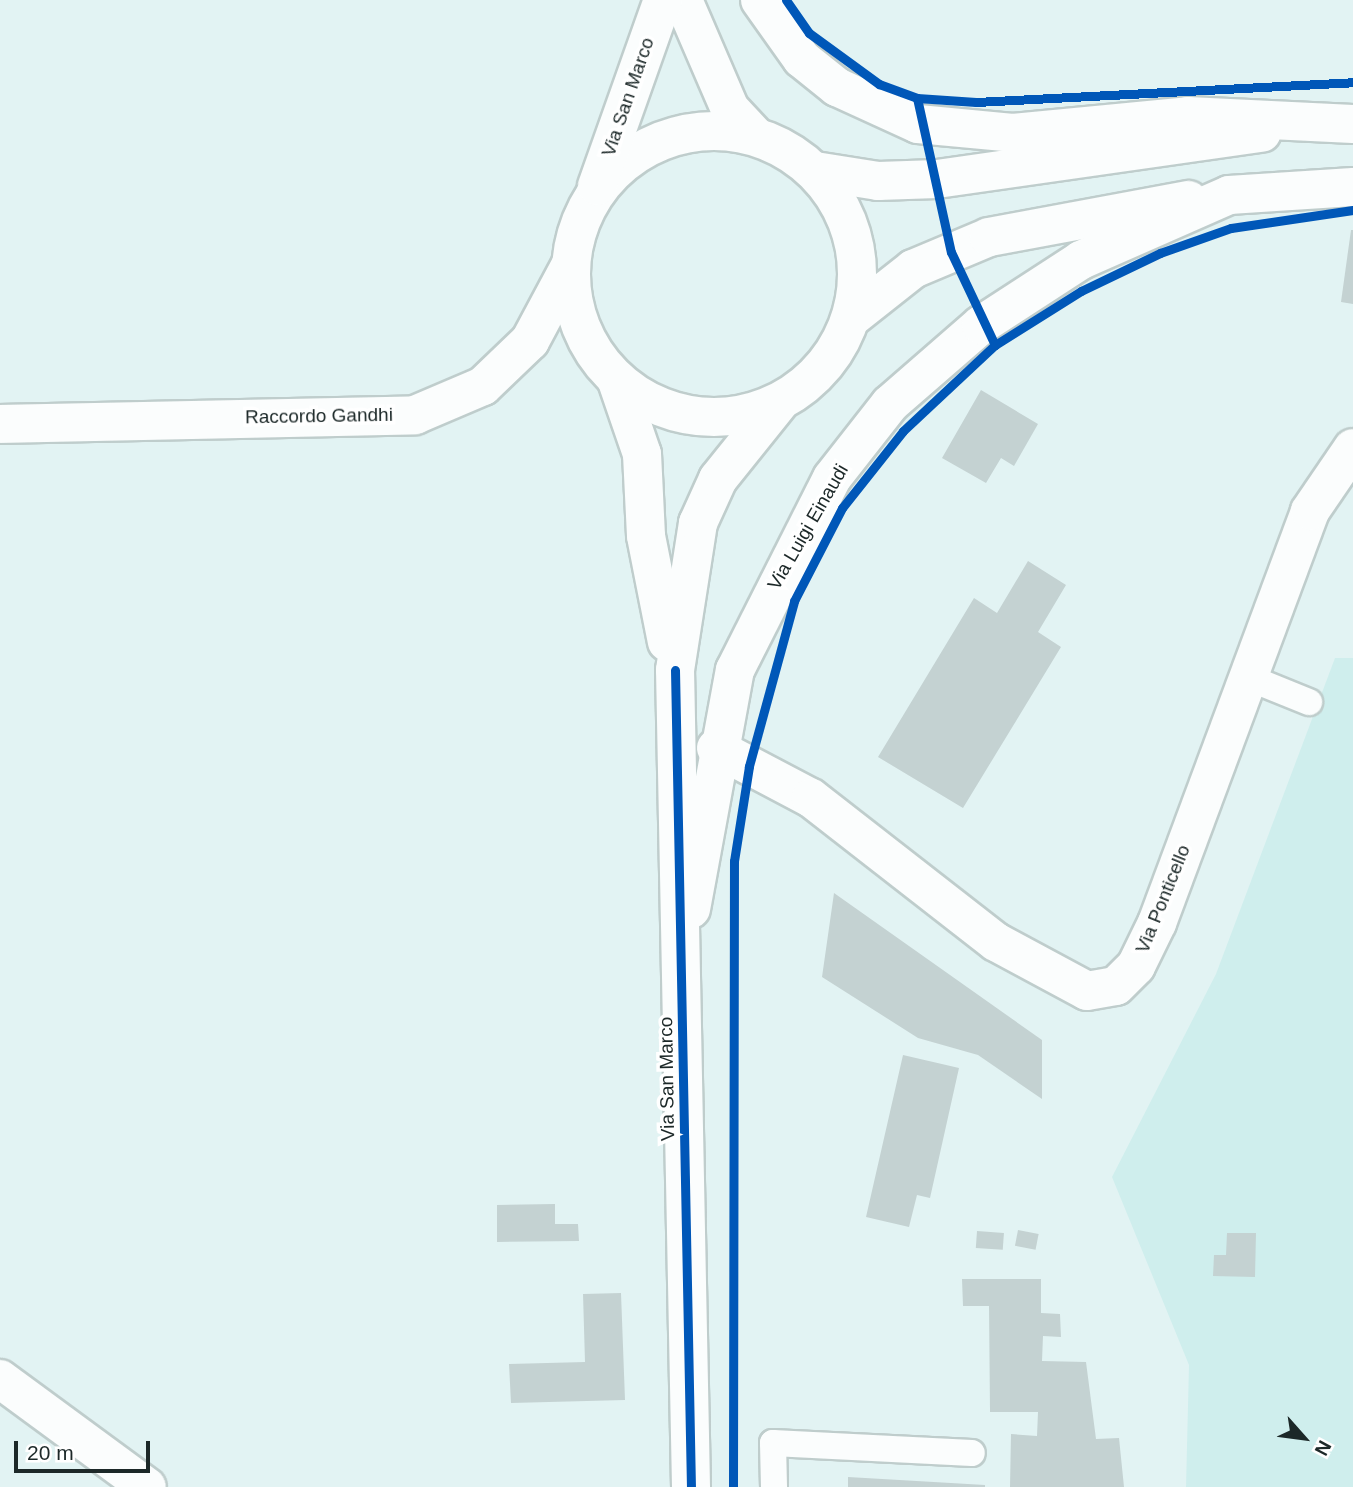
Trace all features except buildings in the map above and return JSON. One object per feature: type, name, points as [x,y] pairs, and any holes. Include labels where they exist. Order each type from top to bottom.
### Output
[{"type":"street","name":"Via San Marco","points":[[570,265],[663,0]]},
{"type":"street","points":[[683,0],[730,109],[755,135],[815,171],[878,181],[937,179],[1203,145],[1305,124]]},
{"type":"street","points":[[760,0],[802,59],[837,87],[918,124],[1013,133],[1188,116],[1305,124],[1353,124]]},
{"type":"street","points":[[594,194],[637,152],[695,131],[755,135]]},
{"type":"street","points":[[815,171],[839,203],[854,239],[858,278],[851,317]]},
{"type":"street","name":"Via Luigi Einaudi","points":[[851,317],[913,269],[989,237],[1128,207],[1229,195],[1353,187]]},
{"type":"street","name":"Via Luigi Einaudi","points":[[683,970],[716,748],[735,670],[777,577],[832,478],[890,404],[982,325],[1081,260],[1229,195]]},
{"type":"street","points":[[570,265],[580,329],[617,381],[666,411],[724,418],[779,403]]},
{"type":"street","name":"Raccordo Gandhi","points":[[0,424],[415,415],[483,386],[530,341],[570,265]]},
{"type":"street","name":"Via San Marco","points":[[691,1487],[683,970],[675,670],[698,523],[718,479],[779,403],[835,352],[851,317]]},
{"type":"street","name":"Via San Marco","points":[[617,381],[642,454],[646,536],[675,670]]},
{"type":"street","name":"Via Ponticello","points":[[716,748],[811,797],[996,942],[1072,985],[1103,991],[1128,978],[1157,923],[1310,511],[1353,448]]},
{"type":"street","points":[[0,1379],[147,1487]]},
{"type":"lane","points":[[1247,677],[1309,702]]},
{"type":"lane","points":[[774,1487],[774,1443],[971,1453]]},
{"type":"shaded area","points":[[1335,658],[1353,658],[1353,1487],[1186,1487],[1189,1365],[1112,1177],[1216,974]]},
{"type":"cycle path","points":[[786,0],[809,33],[879,84],[917,98],[976,102],[1353,82]]},
{"type":"cycle path","points":[[917,98],[951,252],[995,345]]},
{"type":"cycle path","points":[[733,1487],[734,861],[749,766],[794,601],[842,508],[903,431],[995,345],[1081,291],[1160,253],[1231,228],[1353,210]]},
{"type":"cycle path","points":[[675,670],[691,1487]]}]
